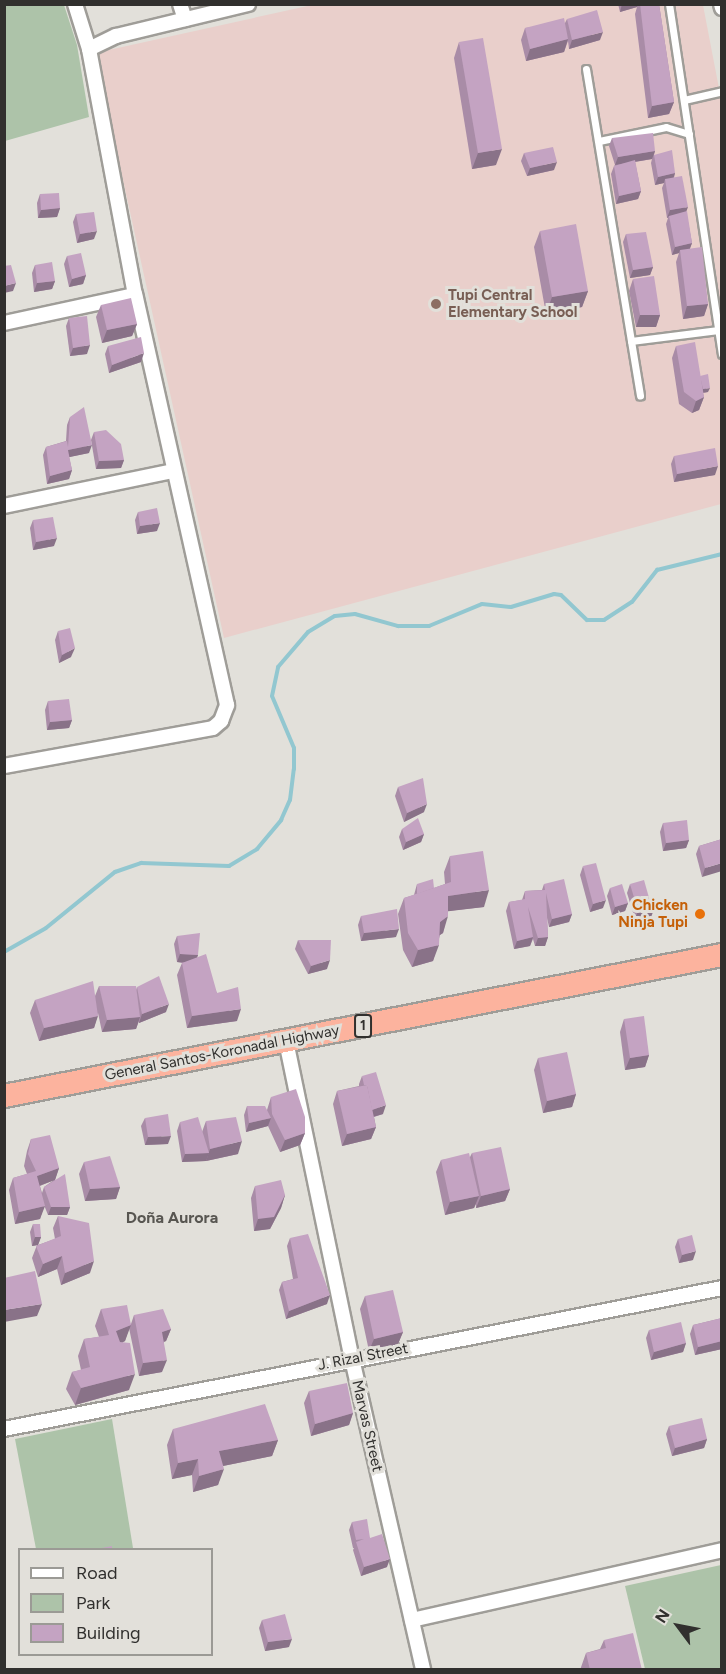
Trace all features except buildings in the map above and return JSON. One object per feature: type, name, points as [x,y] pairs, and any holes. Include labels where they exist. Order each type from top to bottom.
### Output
[{"type":"highway","name":"General Santos-Koronadal Highway","points":[[4,1096],[722,956]]},
{"type":"street","points":[[4,766],[213,728],[221,721],[227,705],[135,295],[89,50],[75,4]]},
{"type":"street","points":[[180,4],[184,19]]},
{"type":"street","points":[[89,50],[116,36],[248,4]]},
{"type":"street","points":[[4,323],[135,295]]},
{"type":"street","points":[[4,506],[173,471]]},
{"type":"street","name":"Marvas Street","points":[[286,1041],[352,1359],[423,1670]]},
{"type":"street","name":"J. Rizal Street","points":[[4,1429],[722,1288]]},
{"type":"street","points":[[412,1620],[722,1550]]},
{"type":"lane","points":[[669,4],[722,354]]},
{"type":"lane","points":[[586,69],[640,396]]},
{"type":"lane","points":[[684,100],[722,91]]},
{"type":"lane","points":[[599,141],[666,127],[689,134]]},
{"type":"lane","points":[[631,341],[718,330]]},
{"type":"shaded area","name":"Tupi Central Elementary School","points":[[312,5],[703,5],[722,104],[721,504],[224,638],[95,53]]},
{"type":"green space","points":[[5,4],[64,5],[77,45],[89,117],[5,141]]},
{"type":"green space","points":[[112,1419],[133,1548],[36,1548],[15,1439]]},
{"type":"green space","points":[[721,1565],[721,1669],[645,1669],[625,1586]]},
{"type":"waterway","points":[[4,952],[46,928],[115,872],[141,863],[229,866],[257,849],[281,820],[290,800],[294,769],[294,748],[272,696],[278,667],[308,632],[335,616],[355,614],[398,626],[429,626],[482,604],[511,607],[554,594],[561,595],[587,620],[604,620],[632,602],[657,570],[722,554]]},
{"type":"place","name":"Tupi Central Elementary School","points":[[436,304]]},
{"type":"place","name":"Chicken Ninja Tupi","points":[[700,914]]},
{"type":"district","name":"Doña Aurora","points":[[172,1218]]}]
